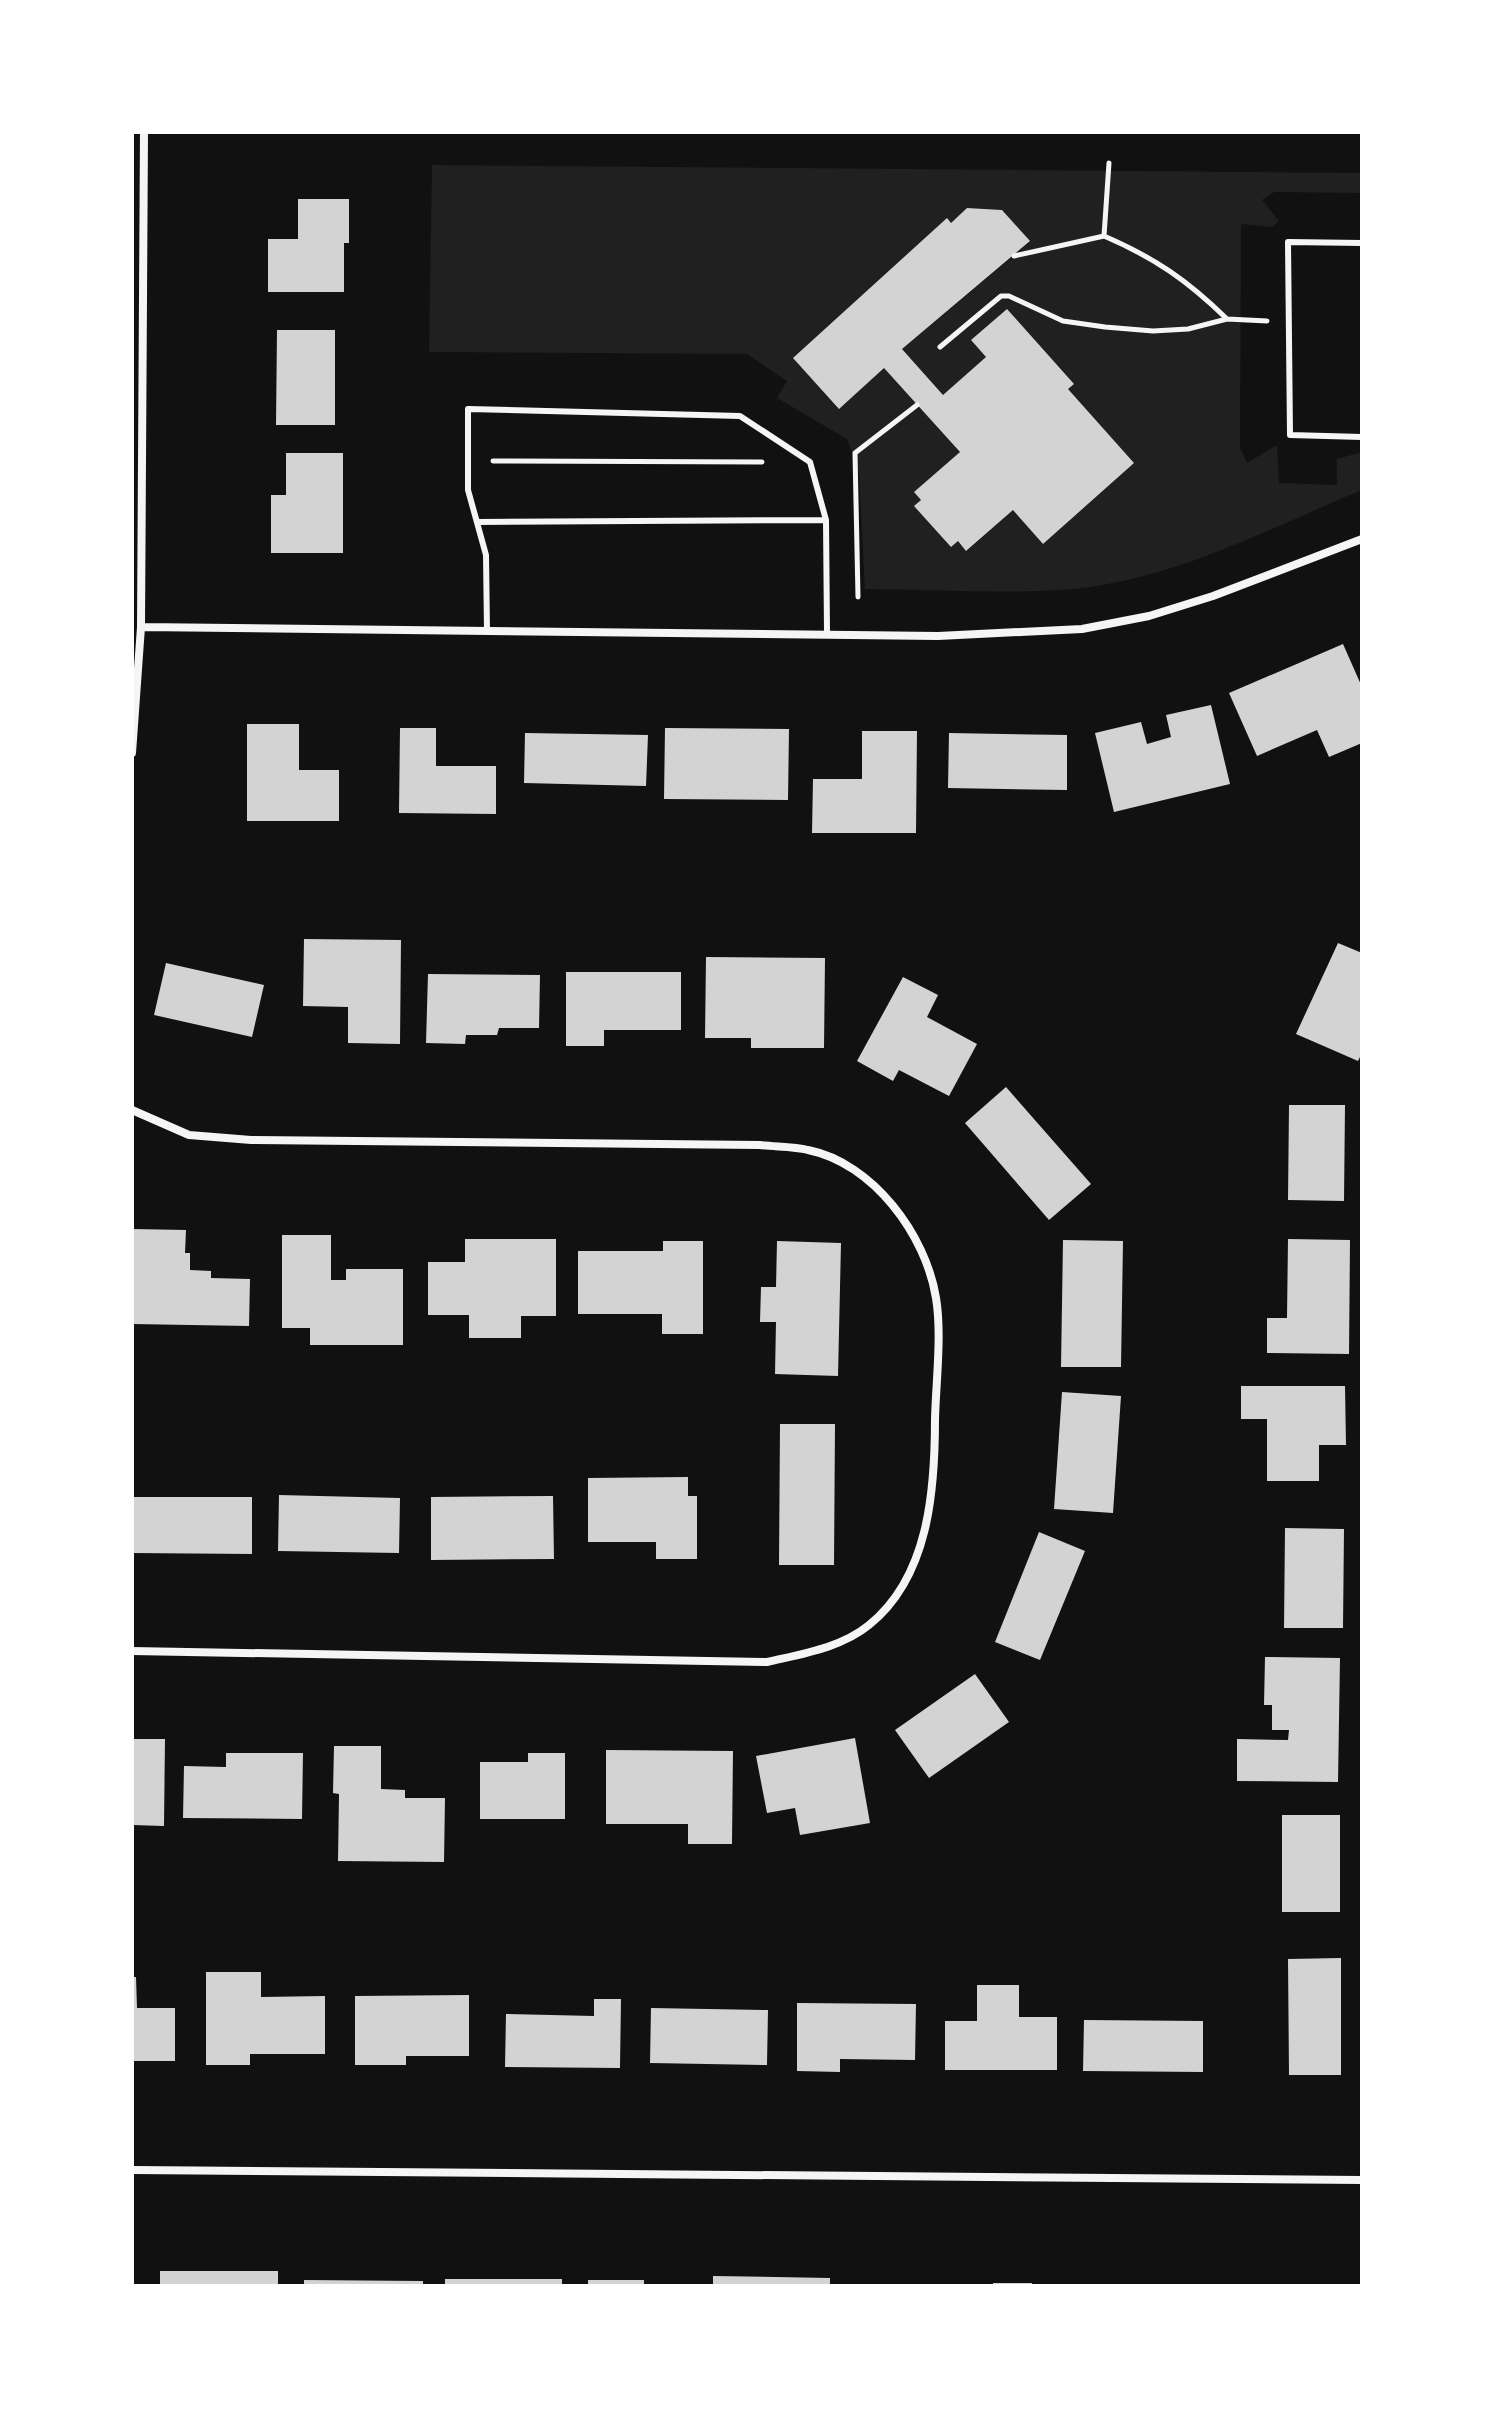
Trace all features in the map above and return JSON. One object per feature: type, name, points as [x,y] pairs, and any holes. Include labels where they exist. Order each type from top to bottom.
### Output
[{"type":"street","points":[[132,753],[141,627],[144,132]]},
{"type":"street","points":[[132,431],[143,431]]},
{"type":"street","points":[[141,627],[827,632],[938,636],[1082,629],[1149,616],[1213,596],[1362,539]]},
{"type":"street","points":[[132,1110],[189,1135],[251,1140],[760,1145],[810,1150],[847,1166],[873,1185],[901,1216],[921,1249],[936,1298],[935,1478],[928,1520],[912,1566],[897,1594],[869,1625],[841,1642],[767,1662],[132,1651]]},
{"type":"street","points":[[132,2170],[1362,2180]]},
{"type":"lane","points":[[1362,243],[1288,242],[1290,435],[1362,437]]},
{"type":"lane","points":[[487,631],[486,555],[468,490],[468,409],[740,416],[810,462],[826,520],[827,632]]},
{"type":"lane","points":[[477,522],[826,520]]},
{"type":"path","points":[[1104,236],[1109,163]]},
{"type":"path","points":[[1014,256],[1104,236],[1150,256],[1190,283],[1227,319]]},
{"type":"path","points":[[940,347],[1001,296],[1009,296],[1063,321],[1105,327],[1153,331],[1188,329],[1227,319],[1288,321]]},
{"type":"path","points":[[858,597],[852,462],[855,453],[917,405]]},
{"type":"path","points":[[493,461],[762,462]]},
{"type":"shaded area","points":[[432,165],[1362,173],[1362,193],[1274,192],[1262,200],[1279,221],[1272,227],[1241,224],[1240,448],[1247,463],[1277,445],[1279,483],[1337,485],[1337,459],[1362,452],[1362,490],[1178,566],[1101,585],[1013,592],[865,589],[859,474],[847,439],[777,398],[787,381],[747,354],[429,352]],"holes":[[[967,208],[1002,210],[1030,242],[902,349],[943,395],[986,357],[971,340],[1007,309],[1073,384],[1068,389],[1134,463],[1043,544],[1013,510],[967,551],[958,541],[951,547],[915,506],[921,500],[914,492],[960,452],[884,368],[947,219],[951,223]]]},
{"type":"building","points":[[298,199],[349,199],[349,243],[344,243],[344,292],[268,292],[268,239],[298,239]]},
{"type":"building","points":[[967,208],[1002,210],[1030,241],[902,349],[943,395],[986,357],[971,340],[1007,309],[1074,384],[1068,389],[1134,463],[1043,544],[1013,510],[966,551],[958,541],[951,547],[914,506],[921,500],[914,492],[960,452],[884,368],[839,409],[793,358],[947,218],[951,223]]},
{"type":"building","points":[[277,330],[335,330],[335,425],[276,425]]},
{"type":"building","points":[[286,453],[343,453],[343,553],[271,553],[271,495],[286,495]]},
{"type":"building","points":[[1343,644],[1362,687],[1362,743],[1329,757],[1317,730],[1257,756],[1229,693]]},
{"type":"building","points":[[1211,705],[1230,784],[1114,812],[1095,733],[1141,722],[1147,744],[1171,737],[1166,715]]},
{"type":"building","points":[[247,724],[299,724],[299,770],[339,770],[339,821],[247,821]]},
{"type":"building","points":[[400,728],[436,728],[436,766],[496,766],[496,814],[399,813]]},
{"type":"building","points":[[665,728],[789,729],[788,800],[664,799]]},
{"type":"building","points":[[862,731],[917,731],[916,833],[812,833],[813,779],[862,779]]},
{"type":"building","points":[[525,733],[648,735],[646,786],[524,783]]},
{"type":"building","points":[[949,733],[1067,735],[1067,790],[948,788]]},
{"type":"building","points":[[304,939],[401,940],[400,1044],[348,1043],[348,1007],[303,1006]]},
{"type":"building","points":[[1338,943],[1362,953],[1362,1053],[1358,1061],[1296,1034]]},
{"type":"building","points":[[706,957],[825,958],[824,1048],[751,1048],[751,1038],[705,1038]]},
{"type":"building","points":[[166,963],[264,985],[252,1037],[154,1015]]},
{"type":"building","points":[[566,972],[681,972],[681,1030],[604,1030],[604,1046],[566,1046]]},
{"type":"building","points":[[428,974],[540,975],[539,1028],[499,1028],[497,1035],[466,1035],[465,1044],[426,1043]]},
{"type":"building","points":[[903,977],[938,995],[927,1017],[977,1044],[949,1096],[899,1070],[893,1081],[857,1061]]},
{"type":"building","points":[[1006,1087],[1091,1184],[1049,1220],[965,1123]]},
{"type":"building","points":[[1289,1105],[1345,1105],[1344,1201],[1288,1200]]},
{"type":"building","points":[[132,1229],[186,1230],[185,1253],[190,1253],[190,1270],[211,1271],[211,1278],[250,1279],[249,1326],[132,1324]]},
{"type":"building","points":[[282,1235],[331,1235],[331,1280],[346,1280],[346,1269],[403,1269],[403,1345],[310,1345],[310,1328],[282,1328]]},
{"type":"building","points":[[465,1239],[556,1239],[556,1316],[521,1316],[521,1338],[469,1338],[469,1315],[428,1315],[428,1262],[465,1262]]},
{"type":"building","points":[[1288,1239],[1350,1240],[1349,1354],[1267,1353],[1267,1318],[1287,1318]]},
{"type":"building","points":[[1063,1240],[1123,1241],[1121,1367],[1061,1367]]},
{"type":"building","points":[[663,1241],[703,1241],[703,1334],[662,1334],[662,1314],[578,1314],[578,1251],[663,1251]]},
{"type":"building","points":[[777,1241],[841,1243],[838,1376],[775,1374],[776,1322],[760,1322],[761,1287],[776,1287]]},
{"type":"building","points":[[1241,1386],[1345,1386],[1346,1445],[1319,1445],[1319,1481],[1267,1481],[1267,1419],[1241,1419]]},
{"type":"building","points":[[1062,1392],[1121,1396],[1113,1513],[1054,1509]]},
{"type":"building","points":[[780,1424],[835,1424],[834,1565],[779,1565]]},
{"type":"building","points":[[688,1477],[688,1496],[697,1496],[697,1559],[656,1559],[656,1542],[588,1542],[588,1478]]},
{"type":"building","points":[[279,1495],[400,1498],[399,1553],[278,1551]]},
{"type":"building","points":[[553,1496],[554,1559],[431,1560],[431,1497]]},
{"type":"building","points":[[132,1497],[252,1497],[252,1554],[132,1553]]},
{"type":"building","points":[[1285,1528],[1344,1529],[1343,1628],[1284,1628]]},
{"type":"building","points":[[1039,1532],[1085,1551],[1040,1660],[995,1642]]},
{"type":"building","points":[[1265,1657],[1340,1658],[1338,1782],[1237,1781],[1237,1739],[1288,1740],[1289,1730],[1272,1730],[1272,1705],[1264,1705]]},
{"type":"building","points":[[975,1674],[1009,1722],[929,1778],[895,1730]]},
{"type":"building","points":[[855,1738],[870,1823],[800,1835],[795,1808],[767,1813],[756,1756]]},
{"type":"building","points":[[132,1739],[165,1739],[164,1826],[132,1825]]},
{"type":"building","points":[[334,1746],[381,1746],[381,1789],[405,1790],[405,1798],[445,1798],[444,1862],[338,1861],[339,1794],[333,1793]]},
{"type":"building","points":[[606,1750],[733,1751],[732,1844],[688,1844],[688,1824],[606,1824]]},
{"type":"building","points":[[226,1753],[303,1753],[302,1819],[183,1818],[184,1766],[226,1767]]},
{"type":"building","points":[[528,1753],[565,1753],[565,1819],[480,1819],[480,1762],[528,1762]]},
{"type":"building","points":[[1282,1815],[1340,1815],[1340,1912],[1282,1912]]},
{"type":"building","points":[[1341,1958],[1341,2075],[1289,2075],[1288,1959]]},
{"type":"building","points":[[206,1972],[261,1972],[261,1997],[325,1996],[325,2054],[250,2054],[250,2065],[206,2065]]},
{"type":"building","points":[[132,1977],[136,1977],[137,2008],[175,2008],[175,2061],[132,2061]]},
{"type":"building","points":[[977,1985],[1019,1985],[1019,2017],[1057,2017],[1057,2070],[945,2070],[945,2021],[977,2021]]},
{"type":"building","points":[[469,1995],[469,2056],[406,2056],[406,2065],[355,2065],[355,1996]]},
{"type":"building","points":[[594,1999],[621,1999],[620,2068],[505,2067],[506,2014],[594,2016]]},
{"type":"building","points":[[797,2003],[916,2004],[915,2060],[840,2059],[840,2072],[797,2071]]},
{"type":"building","points":[[651,2008],[768,2010],[767,2065],[650,2063]]},
{"type":"building","points":[[1084,2020],[1203,2021],[1203,2072],[1083,2071]]},
{"type":"building","points":[[160,2271],[278,2271],[278,2286],[160,2286]]},
{"type":"building","points":[[713,2276],[830,2278],[830,2286],[713,2286]]},
{"type":"building","points":[[445,2279],[562,2279],[562,2286],[445,2286]]},
{"type":"building","points":[[304,2280],[423,2281],[423,2286],[304,2286]]},
{"type":"building","points":[[588,2280],[644,2280],[644,2286],[588,2286]]},
{"type":"building","points":[[993,2283],[1032,2283],[1032,2286],[993,2286]]}]
